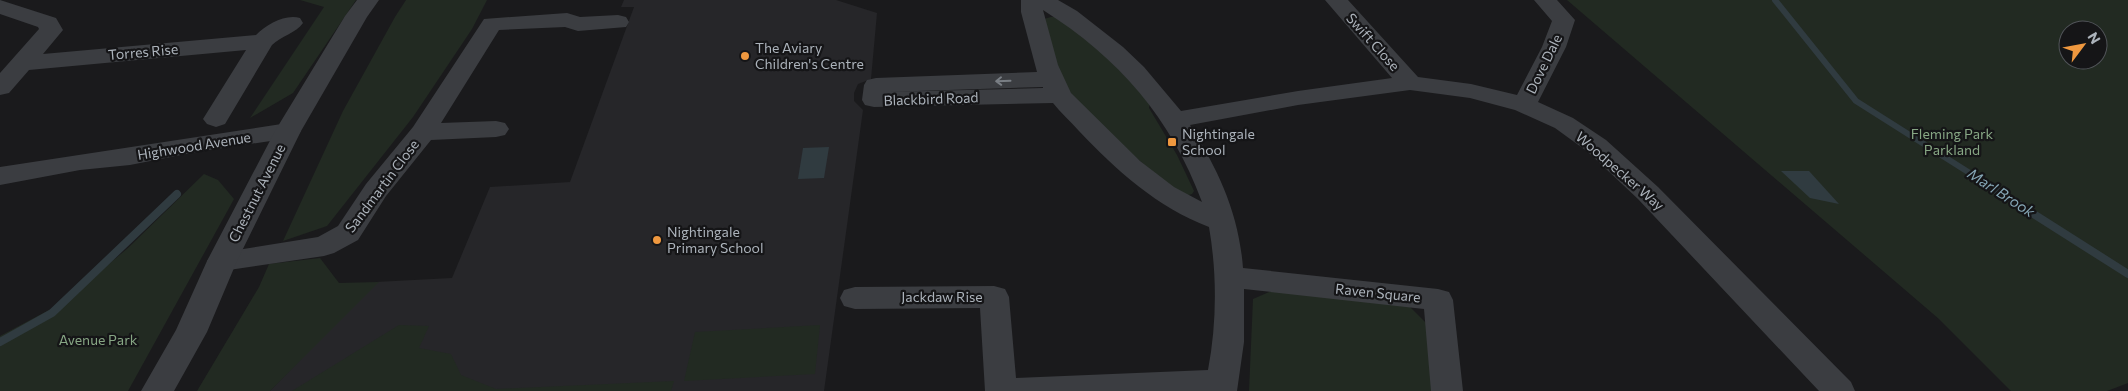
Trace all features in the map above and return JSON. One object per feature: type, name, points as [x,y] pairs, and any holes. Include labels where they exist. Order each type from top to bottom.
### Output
[{"type":"street","name":"Chestnut Avenue","points":[[157,391],[191,332],[222,261],[283,141],[356,16],[368,0]]},
{"type":"street","points":[[1032,0],[1034,20],[1056,87],[1123,161],[1169,197],[1199,214],[1222,221]]},
{"type":"street","points":[[1017,391],[1222,386],[1229,335],[1228,277],[1222,221],[1208,183],[1190,144],[1175,120],[1144,79],[1129,63],[1084,27],[1043,0]]},
{"type":"street","name":"Swift Close","points":[[1336,0],[1410,83]]},
{"type":"street","name":"Dove Dale","points":[[1524,105],[1554,47],[1564,20],[1545,0]]},
{"type":"street","points":[[0,7],[48,23],[50,26],[50,34],[0,88]]},
{"type":"street","name":"Sandmartin Close","points":[[222,261],[324,246],[348,233],[379,187],[423,132],[492,24],[567,20],[578,24],[618,22]]},
{"type":"street","name":"Torres Rise","points":[[216,120],[263,41],[292,23]]},
{"type":"street","name":"Torres Rise","points":[[23,63],[263,41]]},
{"type":"street","name":"Woodpecker Way","points":[[1175,120],[1322,94],[1410,83],[1471,91],[1524,105],[1564,123],[1597,146],[1648,194],[1826,386]]},
{"type":"street","name":"Blackbird Road","points":[[876,85],[1056,87],[874,100],[876,85]]},
{"type":"street","name":"Sandmartin Close","points":[[423,132],[496,129]]},
{"type":"street","name":"Highwood Avenue","points":[[0,176],[80,162],[130,157],[183,161],[283,141]]},
{"type":"street","name":"Raven Square","points":[[1228,277],[1438,300],[1447,391]]},
{"type":"street","name":"Jackdaw Rise","points":[[855,298],[994,297],[1001,391]]},
{"type":"shaded area","name":"Nightingale Primary School","points":[[624,0],[836,0],[877,13],[871,79],[858,84],[854,93],[854,101],[863,110],[824,391],[270,391],[376,282],[452,278],[490,187],[570,182],[634,7],[621,7]]},
{"type":"shaded area","points":[[829,147],[824,178],[798,179],[803,148]]},
{"type":"shaded area","points":[[1781,171],[1809,171],[1839,204],[1810,198]]},
{"type":"green space","points":[[300,0],[356,0],[293,93],[250,118],[324,7]]},
{"type":"green space","points":[[406,0],[487,0],[472,29],[413,117],[327,226],[283,241],[343,111]]},
{"type":"green space","name":"Fleming Park Parkland","points":[[1567,0],[2128,0],[2128,383],[2107,391],[2011,391],[1939,319]]},
{"type":"green space","points":[[1055,17],[1095,45],[1150,102],[1149,108],[1177,155],[1194,191],[1192,194],[1182,197],[1085,114],[1059,76],[1044,19]]},
{"type":"green space","name":"Avenue Park","points":[[204,174],[218,180],[234,199],[128,391],[0,391],[0,336],[64,302],[128,248]]},
{"type":"green space","points":[[320,258],[339,283],[379,282],[270,391],[197,391],[259,287],[269,264]]},
{"type":"green space","points":[[1274,290],[1409,306],[1429,326],[1435,391],[1249,391],[1253,299]]},
{"type":"green space","points":[[399,325],[429,326],[419,348],[451,354],[461,375],[496,389],[674,381],[671,391],[292,391]]},
{"type":"green space","points":[[820,325],[815,374],[684,381],[695,332]]},
{"type":"waterway","name":"Marl Brook","points":[[1775,0],[1856,101],[1976,177]]},
{"type":"waterway","name":"Marl Brook","points":[[1974,176],[2128,274]]},
{"type":"waterway","points":[[0,342],[52,313],[177,194]]},
{"type":"place","name":"The Aviary Children's Centre","points":[[745,56]]},
{"type":"place","name":"Nightingale School","points":[[1172,142]]},
{"type":"place","name":"Nightingale Primary School","points":[[657,240]]}]
